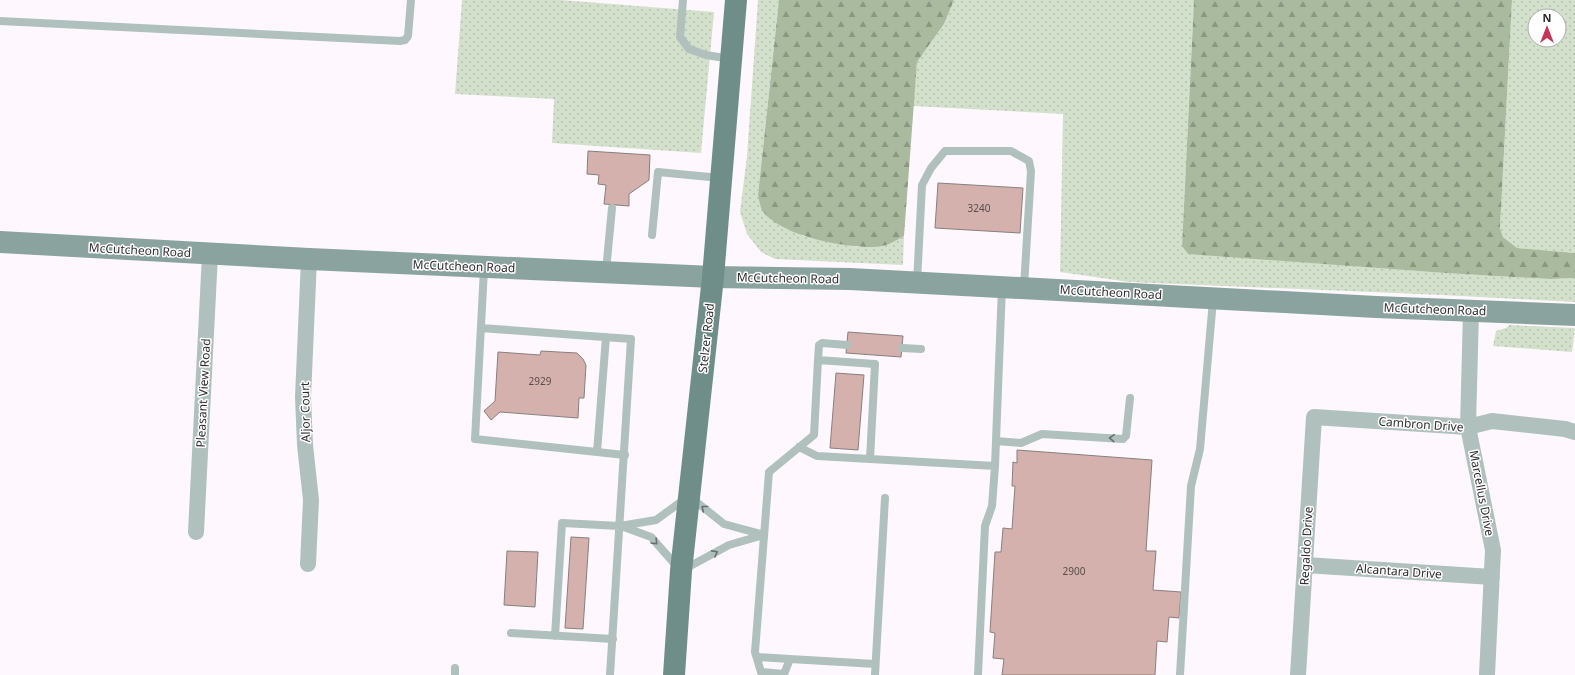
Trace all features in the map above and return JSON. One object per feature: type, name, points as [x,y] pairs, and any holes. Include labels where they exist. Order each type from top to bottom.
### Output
[{"type":"main road","name":"Stelzer Road","points":[[674,675],[681,572],[713,277],[736,0]]},
{"type":"main road","name":"McCutcheon Road","points":[[0,242],[309,259],[713,277],[835,278],[1575,315]]},
{"type":"street","name":"Pleasant View Road","points":[[196,532],[210,254]]},
{"type":"street","name":"Aljor Court","points":[[308,564],[311,500],[305,445],[303,397],[309,259]]},
{"type":"street","name":"Marcellus Drive","points":[[1471,311],[1468,427],[1493,550],[1487,675]]},
{"type":"street","name":"Cambron Drive","points":[[1314,417],[1468,427],[1492,421],[1565,429],[1575,432]]},
{"type":"street","name":"Regaldo Drive","points":[[1298,675],[1314,417]]},
{"type":"street","name":"Alcantara Drive","points":[[1305,565],[1492,577]]},
{"type":"lane","points":[[0,21],[400,41],[405,40],[408,36],[411,0]]},
{"type":"lane","points":[[683,0],[680,38],[689,49],[706,55],[732,60]]},
{"type":"lane","points":[[917,282],[922,185],[931,168],[945,151],[1011,151],[1029,161],[1031,171],[1024,287]]},
{"type":"lane","points":[[652,235],[658,172],[721,178]]},
{"type":"lane","points":[[606,272],[612,208]]},
{"type":"lane","points":[[484,267],[475,439],[625,455]]},
{"type":"lane","points":[[978,675],[985,526],[992,506],[995,466],[1002,286]]},
{"type":"lane","points":[[1180,675],[1191,486],[1200,449],[1213,297]]},
{"type":"lane","points":[[481,328],[631,339],[625,455],[610,675]]},
{"type":"lane","points":[[597,452],[606,337]]},
{"type":"lane","points":[[790,659],[784,674],[761,672],[755,652],[769,472],[814,435],[819,345],[822,343],[847,345]]},
{"type":"lane","points":[[902,348],[921,349]]},
{"type":"lane","points":[[818,360],[875,364],[870,459]]},
{"type":"lane","points":[[996,441],[1021,443],[1042,434],[1123,439],[1126,436],[1130,398]]},
{"type":"lane","points":[[799,447],[817,456],[995,466]]},
{"type":"lane","points":[[555,636],[562,523],[620,526],[656,520],[689,496],[724,524],[764,535]]},
{"type":"lane","points":[[875,675],[885,498]]},
{"type":"lane","points":[[620,526],[651,537],[681,572],[729,545],[764,535]]},
{"type":"lane","points":[[511,633],[612,639]]},
{"type":"lane","points":[[757,657],[875,664]]},
{"type":"green space","points":[[462,0],[561,0],[714,12],[701,153],[552,143],[554,99],[455,94]]},
{"type":"green space","points":[[758,0],[779,0],[758,195],[803,236],[856,247],[883,246],[904,236],[903,265],[775,259],[761,252],[747,234],[740,212],[747,156]]},
{"type":"green space","points":[[779,0],[954,0],[944,24],[917,62],[904,236],[890,243],[882,246],[869,247],[836,244],[818,240],[784,227],[771,219],[762,210],[758,195]]},
{"type":"green space","points":[[954,0],[1194,0],[1182,245],[1188,253],[1445,273],[1550,279],[1575,278],[1575,302],[1129,282],[1060,272],[1063,114],[913,106],[917,62],[944,24]]},
{"type":"green space","points":[[1194,0],[1512,0],[1500,228],[1503,237],[1517,248],[1575,253],[1575,278],[1550,279],[1445,273],[1188,254],[1182,246]]},
{"type":"green space","points":[[1512,0],[1575,0],[1575,253],[1517,248],[1503,237],[1500,228]]},
{"type":"green space","points":[[1510,325],[1575,328],[1572,352],[1493,346],[1496,331]]},
{"type":"building","points":[[588,151],[650,155],[649,180],[629,194],[629,206],[604,204],[606,185],[598,184],[599,175],[587,174]]},
{"type":"building","points":[[938,183],[1023,188],[1020,233],[935,228]]},
{"type":"building","points":[[848,332],[903,336],[901,357],[846,353]]},
{"type":"building","points":[[541,351],[577,353],[583,359],[586,365],[584,398],[579,398],[578,418],[500,412],[491,420],[484,411],[495,401],[498,352],[540,355]]},
{"type":"building","points":[[836,373],[864,375],[858,450],[830,448]]},
{"type":"building","points":[[1017,450],[1152,460],[1146,551],[1156,551],[1153,590],[1181,592],[1179,618],[1169,617],[1167,642],[1157,641],[1155,675],[1002,675],[1004,659],[993,658],[995,633],[990,632],[995,552],[1001,552],[1003,528],[1012,529],[1015,486],[1012,486],[1013,462],[1017,463]]},
{"type":"building","points":[[571,537],[589,538],[583,629],[565,628]]},
{"type":"building","points":[[507,551],[538,552],[535,607],[504,605]]}]
